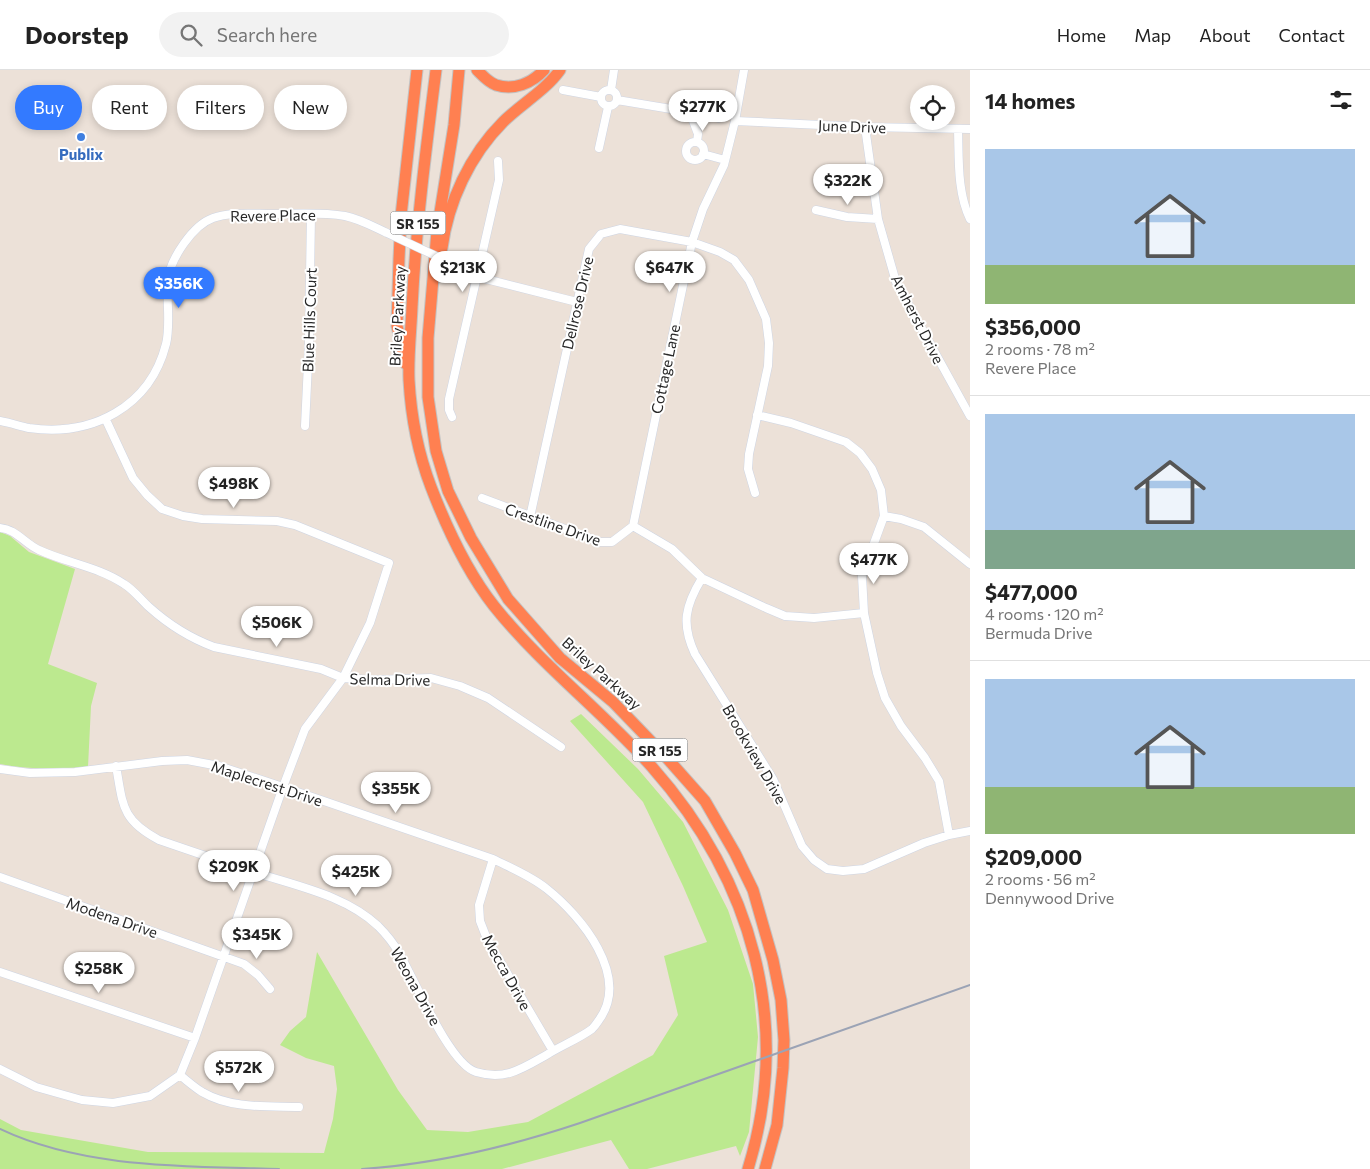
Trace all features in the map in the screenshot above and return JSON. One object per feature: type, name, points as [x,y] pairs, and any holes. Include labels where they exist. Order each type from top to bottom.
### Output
[{"type":"highway","points":[[409,378],[397,326],[398,278],[401,216],[417,70]]},
{"type":"highway","name":"Briley Parkway","points":[[436,70],[416,240],[409,378],[418,445],[430,484],[447,528],[486,595],[518,634],[549,667],[604,718],[670,788],[688,811],[714,852],[735,894],[746,924],[765,1012],[765,1079],[761,1114],[748,1169]]},
{"type":"highway","name":"Briley Parkway","points":[[459,70],[454,125],[437,231],[430,311],[428,397],[436,451],[448,491],[470,538],[508,599],[560,658],[614,702],[705,801],[736,853],[753,890],[775,968],[781,1000],[784,1040],[777,1125],[765,1169]]},
{"type":"highway","points":[[477,70],[488,81],[496,85],[506,86],[527,84],[544,70]]},
{"type":"highway","points":[[430,311],[439,272],[444,235],[459,186],[479,150],[503,121],[529,100],[560,70]]},
{"type":"street","points":[[611,90],[614,70]]},
{"type":"street","name":"Cottage Lane","points":[[633,526],[692,242],[702,209],[725,160],[735,120],[744,70]]},
{"type":"street","points":[[563,90],[601,97]]},
{"type":"street","points":[[611,90],[616,94],[617,100],[614,105],[608,106],[602,103],[601,97],[604,92],[611,90]]},
{"type":"street","points":[[617,100],[683,111],[692,118],[698,134],[697,142]]},
{"type":"street","points":[[599,148],[608,106]]},
{"type":"street","points":[[692,118],[701,114],[719,118]]},
{"type":"street","name":"June Drive","points":[[735,120],[865,128],[970,129]]},
{"type":"street","name":"Amherst Drive","points":[[865,128],[878,219],[896,282],[970,416]]},
{"type":"street","points":[[958,129],[959,165],[964,206],[970,219]]},
{"type":"street","points":[[697,142],[688,144],[685,150],[686,156],[691,160],[697,160],[704,154]]},
{"type":"street","points":[[697,142],[702,146],[704,154]]},
{"type":"street","points":[[704,154],[725,160]]},
{"type":"street","points":[[452,416],[449,410],[449,400],[499,180],[498,162]]},
{"type":"street","points":[[816,210],[847,217],[878,219]]},
{"type":"street","name":"Revere Place","points":[[0,421],[30,428],[79,427],[106,420],[125,407],[143,390],[158,368],[167,342],[168,278],[177,255],[200,226],[214,218],[241,214],[346,216],[478,277],[577,302]]},
{"type":"street","name":"Blue Hills Court","points":[[305,426],[309,343],[311,214]]},
{"type":"street","name":"Dellrose Drive","points":[[530,517],[589,248],[601,234],[620,229],[692,242],[720,252],[734,260],[749,280],[766,319],[770,342],[768,366],[748,454],[748,469],[754,493]]},
{"type":"street","points":[[757,415],[791,423],[846,442],[860,453],[872,470],[881,490],[884,516],[862,576],[864,613],[877,673],[885,698],[901,726],[925,758],[938,781],[944,802],[949,835]]},
{"type":"street","points":[[0,1069],[36,1087],[82,1100],[113,1103],[150,1096],[180,1075],[195,1038],[305,729],[343,678],[370,623],[389,563],[295,525],[277,521],[202,520],[183,516],[162,508],[147,495],[133,478],[106,420]]},
{"type":"street","name":"Crestline Drive","points":[[482,498],[600,542],[612,542],[633,526]]},
{"type":"street","points":[[884,516],[901,519],[924,527],[970,564]]},
{"type":"street","points":[[633,526],[672,549],[702,578],[785,616],[814,618],[864,613]]},
{"type":"street","name":"Selma Drive","points":[[0,528],[7,528],[39,550],[109,575],[126,585],[168,623],[191,638],[214,647],[321,669],[343,678],[375,680],[431,678],[460,686],[488,698],[561,747]]},
{"type":"street","name":"Brookview Drive","points":[[702,578],[694,590],[688,606],[686,621],[688,638],[695,654],[773,779],[802,846],[814,860],[827,869],[843,872],[864,869],[924,843],[949,835],[970,832]]},
{"type":"street","name":"Maplecrest Drive","points":[[0,769],[30,773],[75,772],[162,761],[188,760],[219,766],[493,859],[546,888],[569,908],[594,941],[606,968],[610,994],[604,1012],[592,1029],[553,1051]]},
{"type":"street","name":"Weona Drive","points":[[116,766],[124,807],[131,820],[145,832],[159,840],[325,895],[361,912],[379,927],[399,952],[449,1045],[463,1064],[474,1072],[493,1075],[513,1073],[553,1051]]},
{"type":"street","name":"Mecca Drive","points":[[493,859],[479,905],[480,921],[487,940],[553,1051]]},
{"type":"street","name":"Modena Drive","points":[[0,878],[244,964],[258,975],[270,989]]},
{"type":"street","points":[[0,972],[195,1038]]},
{"type":"street","points":[[180,1075],[203,1092],[223,1101],[246,1106],[299,1107]]},
{"type":"green space","points":[[0,532],[10,536],[29,552],[75,569],[48,664],[97,683],[91,706],[88,767],[44,769],[0,764]]},
{"type":"green space","points":[[581,714],[638,769],[683,822],[728,910],[753,984],[758,1037],[749,1132],[740,1156],[736,1146],[647,1169],[629,1169],[611,1140],[502,1169],[0,1169],[0,1119],[21,1130],[148,1152],[324,1153],[333,1119],[337,1089],[334,1066],[306,1058],[280,1045],[290,1031],[306,1017],[317,952],[398,1090],[427,1130],[468,1132],[528,1122],[653,1055],[678,1015],[664,956],[707,942],[643,802],[570,721]]},
{"type":"railway","points":[[362,1169],[445,1159],[553,1132],[970,985]]},
{"type":"railway","points":[[0,1129],[32,1142],[66,1152],[101,1158],[172,1166],[279,1169]]},
{"type":"place","name":"Publix","points":[[81,137]]}]
